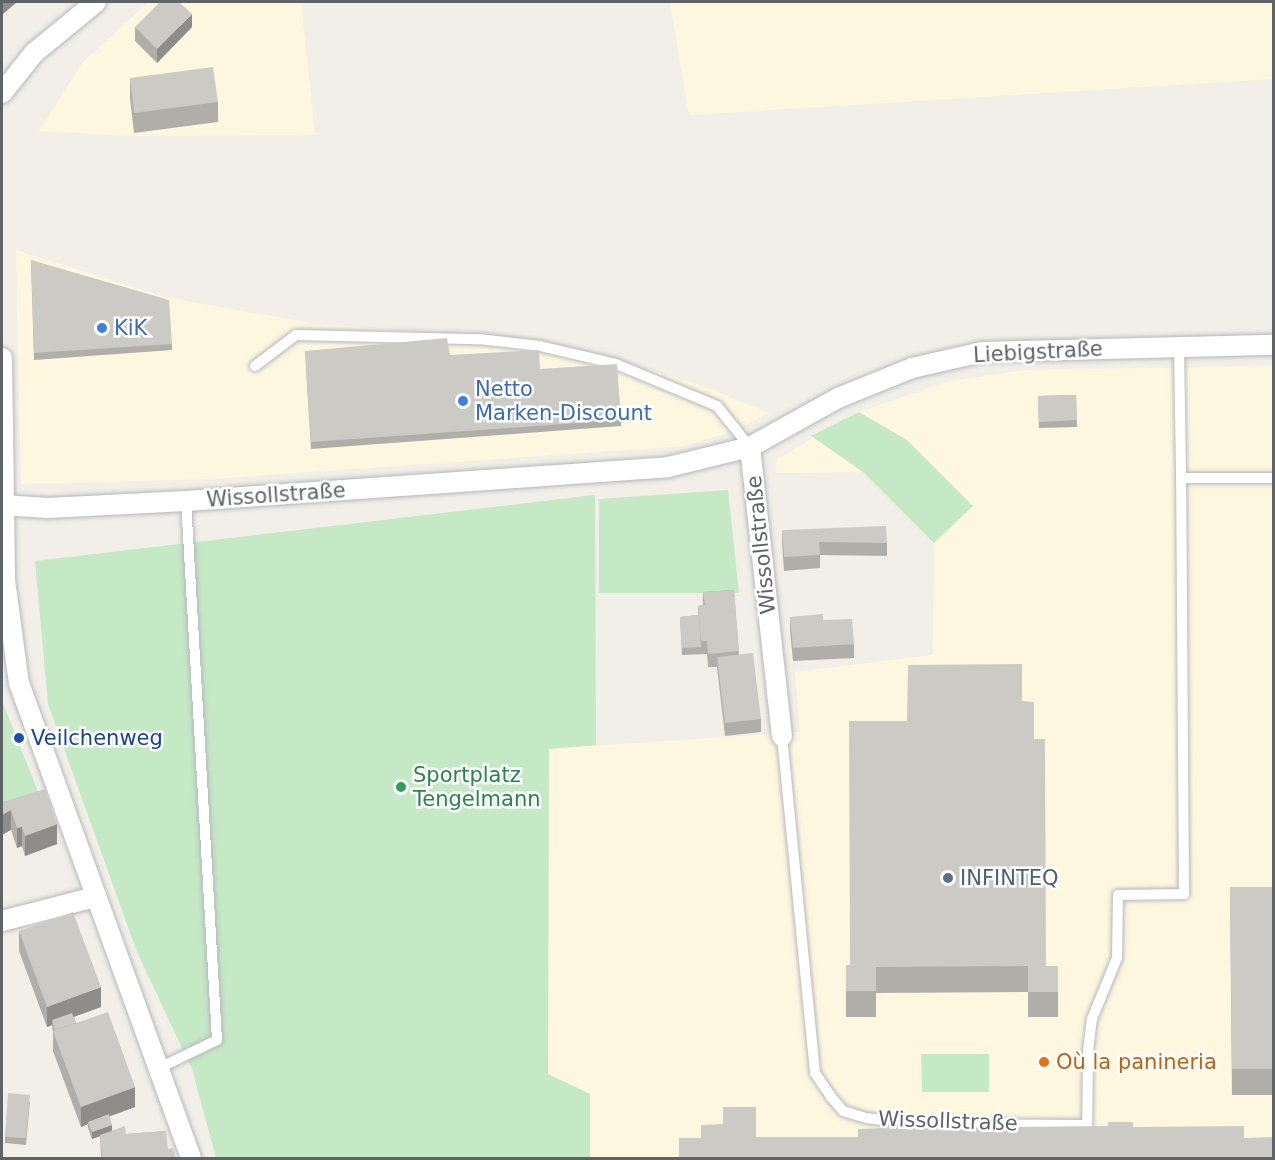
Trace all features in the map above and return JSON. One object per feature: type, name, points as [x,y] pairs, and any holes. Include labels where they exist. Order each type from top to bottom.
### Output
[{"type":"street","points":[[2,93],[34,53],[96,2]]},
{"type":"street","name":"Liebigstraße","points":[[750,447],[838,398],[912,368],[982,352],[1179,345],[1274,345]]},
{"type":"street","points":[[2,358],[4,580],[19,683],[191,1158]]},
{"type":"street","name":"Wissollstraße","points":[[2,506],[48,508],[186,501],[668,466],[750,447],[782,736]]},
{"type":"street","points":[[2,921],[95,897]]},
{"type":"lane","points":[[255,366],[296,335],[479,339],[540,346],[616,364],[717,406],[750,447]]},
{"type":"lane","points":[[1088,1152],[1087,1125],[1092,1019],[1117,958],[1118,895],[1184,894],[1179,345]]},
{"type":"lane","points":[[1181,477],[1274,478]]},
{"type":"lane","points":[[159,1068],[217,1040],[186,501]]},
{"type":"lane","name":"Wissollstraße","points":[[782,736],[815,1073],[831,1097],[843,1111],[866,1118],[905,1123],[1087,1125]]},
{"type":"shaded area","points":[[149,2],[301,2],[315,135],[133,136],[39,131],[82,63]]},
{"type":"shaded area","points":[[670,2],[1273,2],[1273,79],[689,115]]},
{"type":"shaded area","points":[[16,250],[164,297],[312,323],[532,341],[604,356],[695,383],[769,413],[734,431],[684,446],[211,479],[21,484]]},
{"type":"shaded area","points":[[1273,366],[1273,1158],[216,1158],[548,1074],[549,749],[800,732],[795,672],[933,655],[934,542],[863,472],[776,473],[777,459],[859,412],[945,382],[1024,370]]},
{"type":"green space","points":[[859,412],[907,440],[973,506],[934,543],[863,472],[811,436]]},
{"type":"green space","points":[[728,490],[739,593],[599,593],[599,499]]},
{"type":"green space","points":[[595,495],[596,745],[549,749],[548,1074],[590,1094],[590,1158],[216,1158],[192,1069],[137,952],[48,704],[35,561]]},
{"type":"green space","points":[[2,701],[45,809],[2,822]]},
{"type":"green space","points":[[921,1054],[989,1054],[989,1092],[922,1092]]},
{"type":"building","points":[[160,2],[179,2],[192,14],[157,49],[135,27]]},
{"type":"building","points":[[213,67],[218,102],[134,113],[130,78]]},
{"type":"building","name":"KiK","points":[[31,260],[169,300],[172,344],[34,353]]},
{"type":"building","name":"Netto Marken-Discount","points":[[447,338],[450,355],[539,350],[540,369],[617,364],[621,420],[311,442],[305,351]]},
{"type":"building","points":[[1076,395],[1077,420],[1039,422],[1038,396]]},
{"type":"building","points":[[886,526],[887,543],[819,542],[820,555],[784,557],[782,530]]},
{"type":"building","points":[[734,590],[739,651],[708,654],[707,641],[701,641],[698,606],[705,605],[703,592]]},
{"type":"building","points":[[823,614],[823,620],[852,619],[854,644],[793,648],[790,617]]},
{"type":"building","points":[[699,615],[701,647],[682,648],[680,617]]},
{"type":"building","points":[[753,653],[761,719],[725,723],[717,657]]},
{"type":"building","name":"INFINTEQ","points":[[1022,664],[1022,701],[1034,702],[1034,739],[1045,739],[1046,966],[1058,966],[1058,992],[1028,992],[1028,966],[876,967],[876,991],[846,991],[846,965],[850,965],[849,721],[907,721],[908,665]]},
{"type":"building","points":[[45,789],[57,824],[25,836],[22,827],[17,828],[11,810],[2,815],[2,802]]},
{"type":"building","points":[[1230,887],[1274,887],[1274,1069],[1232,1069]]},
{"type":"building","points":[[73,912],[101,987],[47,1007],[19,931]]},
{"type":"building","points":[[108,1012],[135,1087],[81,1107],[53,1031]]},
{"type":"building","points":[[72,1013],[76,1023],[55,1030],[52,1020]]},
{"type":"building","points":[[8,1093],[30,1095],[26,1138],[5,1137]]},
{"type":"building","points":[[723,1107],[756,1107],[756,1137],[858,1137],[858,1129],[884,1128],[884,1122],[919,1125],[919,1128],[1108,1126],[1108,1122],[1133,1122],[1133,1127],[1244,1126],[1244,1138],[1274,1137],[1274,1158],[679,1158],[679,1138],[701,1138],[701,1125],[723,1124]]},
{"type":"building","points":[[109,1114],[112,1125],[92,1132],[88,1122]]},
{"type":"building","points":[[125,1126],[126,1134],[166,1131],[168,1149],[173,1148],[176,1158],[97,1158],[102,1157],[100,1135]]},
{"type":"place","name":"KiK","points":[[102,328]]},
{"type":"place","name":"Netto Marken-Discount","points":[[463,401]]},
{"type":"place","name":"Veilchenweg","points":[[19,738]]},
{"type":"place","name":"Sportplatz Tengelmann","points":[[401,787]]},
{"type":"place","name":"INFINTEQ","points":[[948,878]]},
{"type":"place","name":"Où la panineria","points":[[1044,1062]]}]
